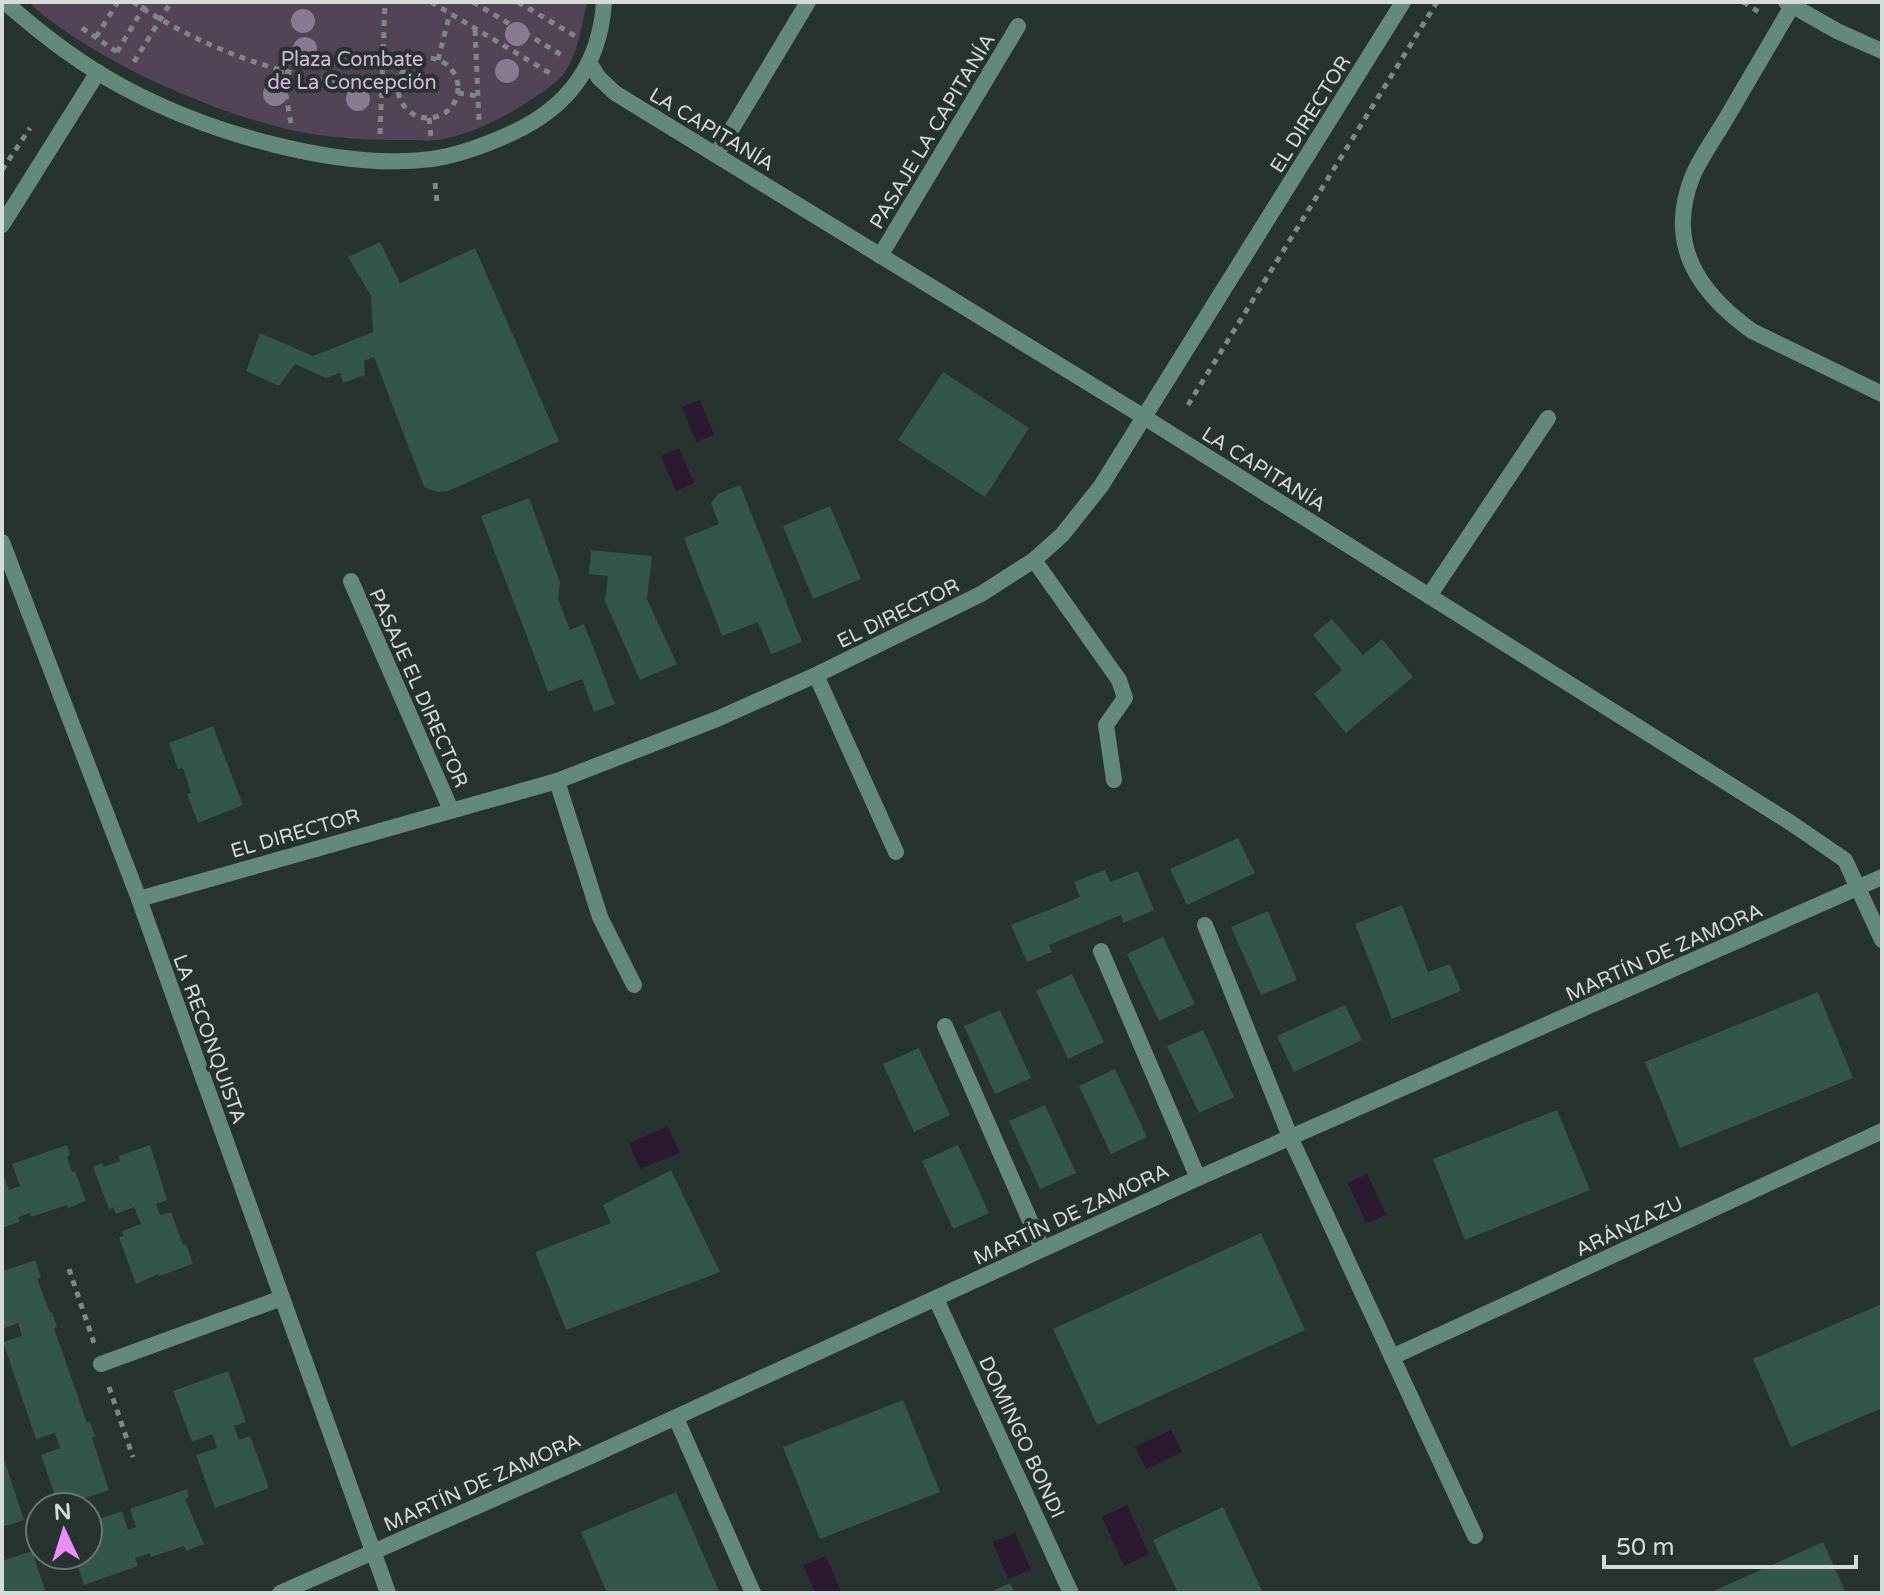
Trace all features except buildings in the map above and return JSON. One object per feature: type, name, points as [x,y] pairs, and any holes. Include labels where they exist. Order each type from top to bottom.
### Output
[{"type":"street","points":[[5,2],[42,34],[98,72],[123,87],[211,126],[323,154],[395,160],[433,159],[489,144],[528,126],[561,103],[590,64],[604,2]]},
{"type":"street","points":[[716,155],[808,2]]},
{"type":"street","name":"EL DIRECTOR","points":[[139,899],[557,781],[639,751],[816,675],[981,594],[1034,560],[1084,510],[1403,2]]},
{"type":"street","points":[[1882,51],[1837,31],[1789,4],[1694,172],[1684,215],[1684,236],[1690,260],[1700,282],[1715,301],[1752,331],[1882,394]]},
{"type":"street","name":"PASAJE LA CAPITANÍA","points":[[880,256],[1018,26]]},
{"type":"street","name":"LA CAPITANÍA","points":[[590,64],[615,93],[1144,417],[1791,823],[1845,860],[1882,940]]},
{"type":"street","points":[[2,225],[98,72]]},
{"type":"street","points":[[1429,596],[1548,418]]},
{"type":"street","name":"LA RECONQUISTA","points":[[2,542],[139,899],[388,1593]]},
{"type":"street","points":[[1034,560],[1119,680],[1125,698],[1106,725],[1114,780]]},
{"type":"street","name":"PASAJE EL DIRECTOR","points":[[351,581],[451,810]]},
{"type":"street","points":[[816,675],[896,852]]},
{"type":"street","points":[[557,781],[600,917],[634,985]]},
{"type":"street","name":"MARTÍN DE ZAMORA","points":[[280,1593],[676,1418],[1198,1178],[1882,877]]},
{"type":"street","points":[[1205,925],[1291,1139],[1475,1536]]},
{"type":"street","points":[[1101,951],[1198,1178]]},
{"type":"street","points":[[945,1026],[1042,1248]]},
{"type":"street","name":"ARÁNZAZU","points":[[1392,1357],[1882,1131]]},
{"type":"street","points":[[101,1364],[282,1298]]},
{"type":"street","name":"DOMINGO BONDI","points":[[936,1299],[1071,1593]]},
{"type":"street","points":[[676,1418],[753,1593]]},
{"type":"path","points":[[96,37],[118,2]]},
{"type":"path","points":[[133,2],[159,20],[217,48],[281,70],[397,88]]},
{"type":"path","points":[[117,52],[147,2]]},
{"type":"path","points":[[72,22],[136,63],[171,2]]},
{"type":"path","points":[[380,134],[385,2]]},
{"type":"path","points":[[431,2],[557,78]]},
{"type":"path","points":[[473,2],[571,61]]},
{"type":"path","points":[[518,2],[579,38]]},
{"type":"path","points":[[1188,405],[1437,2]]},
{"type":"path","points":[[438,60],[450,13]]},
{"type":"path","points":[[475,29],[479,122]]},
{"type":"path","points":[[419,59],[438,60],[454,73],[458,93],[448,111],[429,118],[411,113],[404,106],[397,88],[403,70],[419,59]]},
{"type":"path","points":[[281,70],[291,123]]},
{"type":"path","points":[[458,93],[478,96]]},
{"type":"path","points":[[471,126],[491,116]]},
{"type":"path","points":[[276,119],[305,126]]},
{"type":"path","points":[[418,134],[441,131]]},
{"type":"path","points":[[369,134],[393,135]]},
{"type":"green space","name":"Plaza Combate de La Concepción","points":[[28,2],[587,2],[572,60],[553,84],[514,111],[482,126],[450,138],[425,140],[323,136],[240,116],[201,102],[123,66],[87,46]]},
{"type":"shaded area","points":[[700,400],[714,435],[696,442],[682,407]]},
{"type":"shaded area","points":[[679,448],[694,483],[676,491],[661,456]]},
{"type":"shaded area","points":[[668,1126],[680,1153],[640,1169],[629,1143]]},
{"type":"shaded area","points":[[1367,1174],[1386,1215],[1366,1223],[1348,1183]]},
{"type":"shaded area","points":[[1171,1430],[1182,1452],[1146,1469],[1135,1447]]},
{"type":"shaded area","points":[[1127,1505],[1149,1554],[1124,1566],[1102,1517]]},
{"type":"shaded area","points":[[1015,1533],[1031,1570],[1008,1579],[993,1542]]},
{"type":"shaded area","points":[[826,1556],[839,1593],[815,1593],[803,1565]]}]
